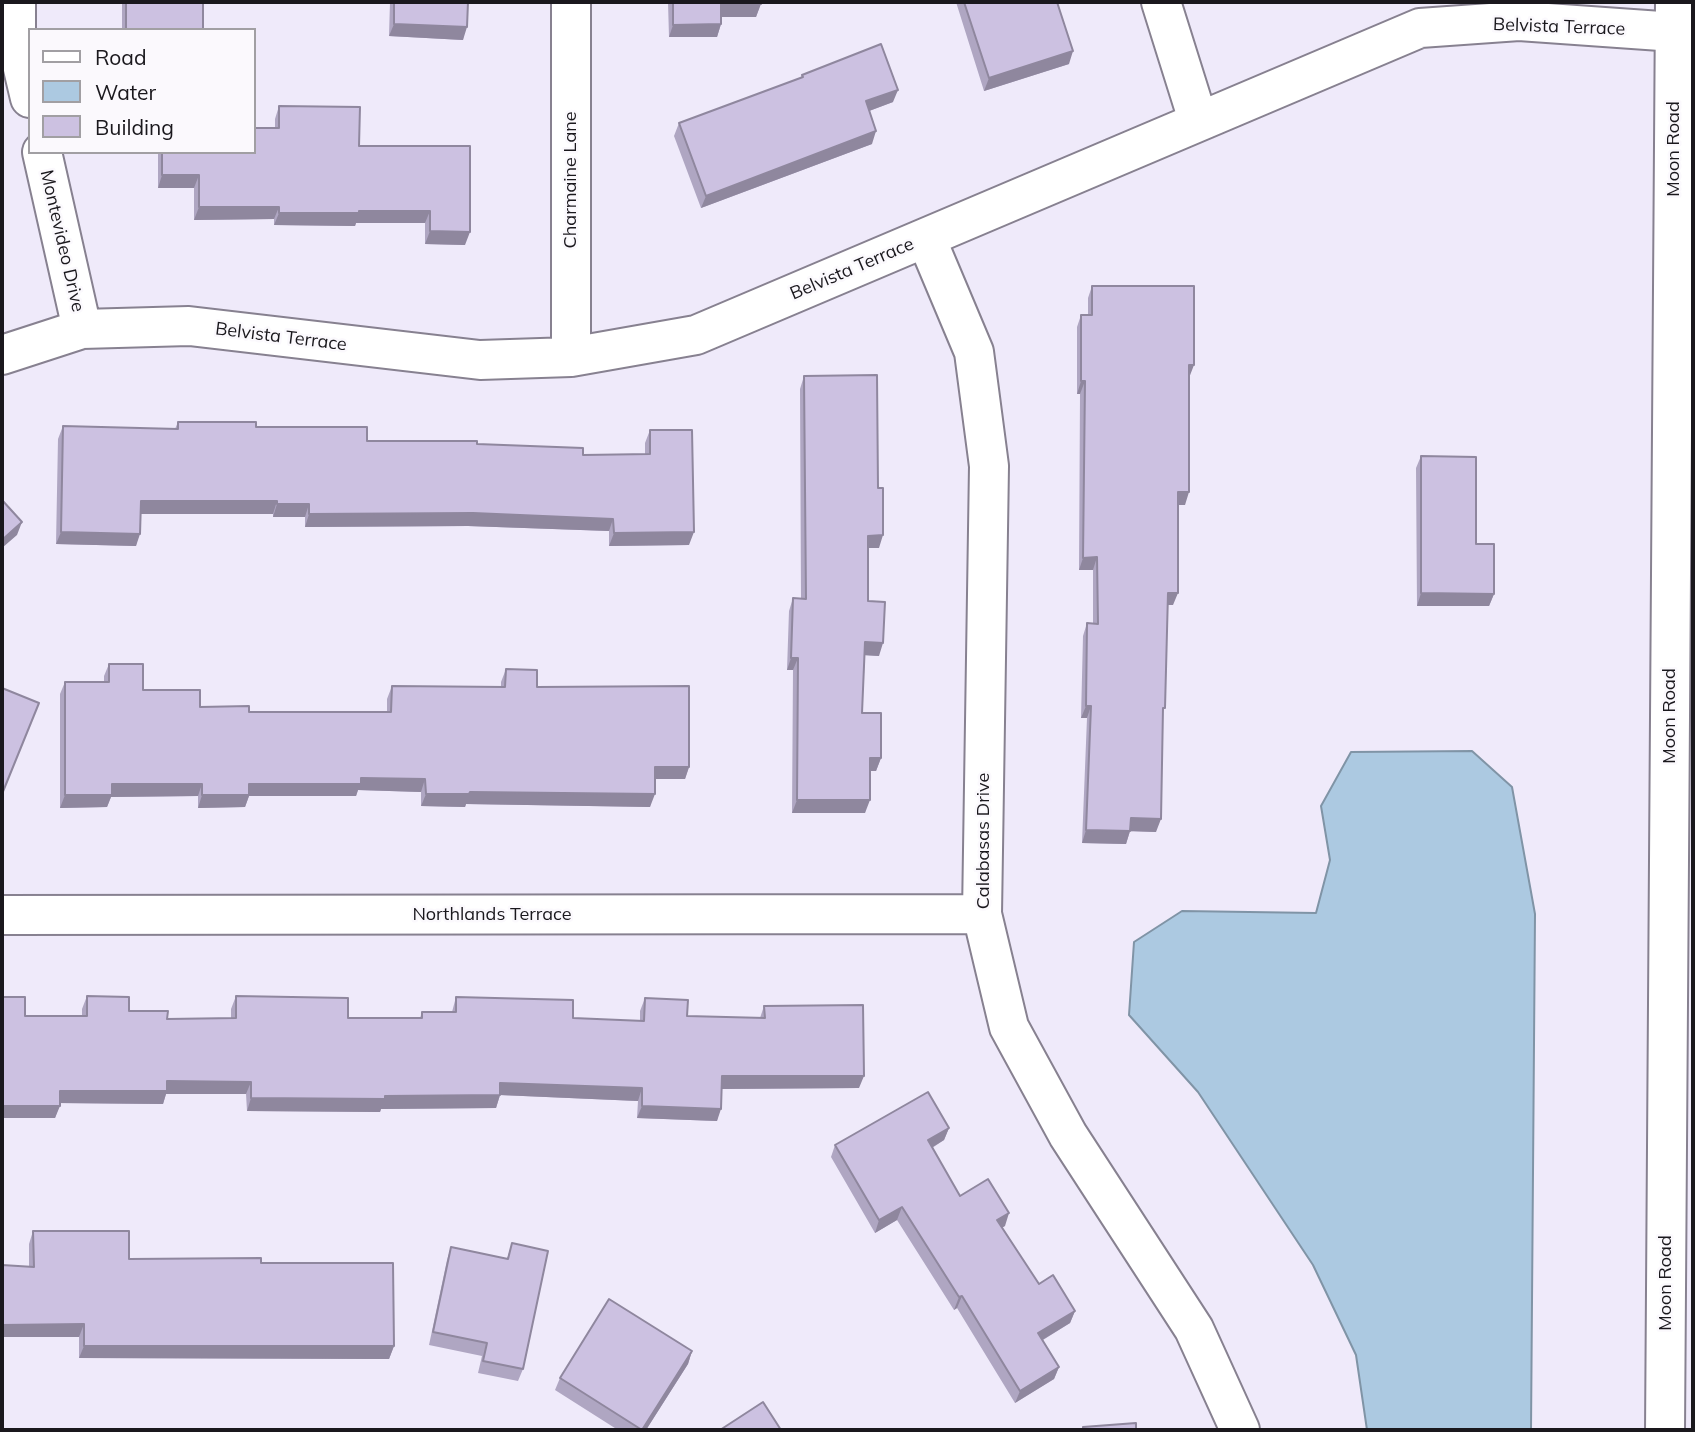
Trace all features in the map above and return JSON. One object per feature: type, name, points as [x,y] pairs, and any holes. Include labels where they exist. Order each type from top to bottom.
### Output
[{"type":"street","points":[[16,2],[16,39],[28,90]]},
{"type":"street","name":"Charmaine Lane","points":[[571,2],[571,357]]},
{"type":"street","points":[[1161,2],[1198,120]]},
{"type":"street","name":"Belvista Terrace","points":[[2,355],[82,329],[189,326],[481,360],[571,357],[696,335],[1420,28],[1675,17]]},
{"type":"street","name":"Moon Road","points":[[1665,1430],[1675,17]]},
{"type":"street","name":"Montevideo Drive","points":[[42,154],[82,329]]},
{"type":"street","name":"Calabasas Drive","points":[[926,239],[974,352],[989,466],[982,914],[1009,1027],[1069,1135],[1194,1329],[1240,1430]]},
{"type":"street","name":"Northlands Terrace","points":[[2,915],[982,914]]},
{"type":"water","points":[[1472,751],[1512,787],[1535,914],[1531,1430],[1367,1430],[1356,1355],[1313,1265],[1198,1092],[1129,1015],[1134,942],[1182,911],[1316,913],[1330,860],[1321,806],[1351,752]]},
{"type":"building","points":[[126,2],[203,2],[203,28],[126,28]]},
{"type":"building","points":[[394,2],[468,2],[467,27],[394,24]]},
{"type":"building","points":[[673,2],[761,4],[721,4],[721,24],[673,25]]},
{"type":"building","points":[[964,2],[1057,2],[1073,51],[989,78]]},
{"type":"building","points":[[881,44],[898,90],[866,101],[876,131],[706,196],[679,123],[803,77],[802,75]]},
{"type":"building","points":[[279,106],[360,107],[359,146],[470,146],[470,232],[430,231],[430,211],[279,213],[279,207],[199,207],[199,175],[162,175],[162,154],[256,154],[256,128],[279,128]]},
{"type":"building","points":[[1092,286],[1194,286],[1194,365],[1189,365],[1189,492],[1178,492],[1178,593],[1168,593],[1161,819],[1131,818],[1130,831],[1086,830],[1091,706],[1086,706],[1087,623],[1098,624],[1097,557],[1083,558],[1085,381],[1081,381],[1081,315],[1092,315]]},
{"type":"building","points":[[877,375],[878,488],[883,488],[883,535],[868,536],[868,601],[885,602],[883,643],[865,642],[862,713],[881,713],[881,758],[870,758],[870,800],[797,800],[798,658],[791,658],[793,598],[806,599],[804,376]]},
{"type":"building","points":[[178,422],[256,422],[256,427],[367,427],[367,441],[477,441],[477,444],[583,448],[583,455],[650,454],[650,430],[692,430],[694,532],[614,533],[613,519],[473,513],[309,514],[309,504],[277,504],[277,501],[141,501],[140,534],[61,532],[63,426],[178,429]]},
{"type":"building","points":[[1421,456],[1476,457],[1476,544],[1494,544],[1494,594],[1421,593]]},
{"type":"building","points":[[2,500],[22,522],[2,540]]},
{"type":"building","points":[[109,664],[143,664],[143,690],[200,690],[200,707],[249,706],[249,712],[391,712],[392,686],[505,687],[506,669],[537,670],[537,687],[689,686],[689,767],[655,767],[655,794],[426,794],[425,779],[361,778],[361,784],[249,784],[249,795],[202,795],[202,784],[112,784],[112,795],[65,795],[65,682],[109,682]]},
{"type":"building","points":[[2,688],[39,703],[2,794]]},
{"type":"building","points":[[87,996],[129,997],[129,1011],[168,1011],[167,1019],[236,1018],[236,996],[348,998],[348,1018],[422,1018],[422,1012],[456,1012],[456,997],[573,1000],[573,1018],[644,1021],[645,998],[688,1000],[687,1016],[765,1018],[764,1006],[863,1005],[864,1076],[722,1076],[721,1109],[642,1106],[642,1088],[500,1083],[500,1095],[385,1096],[385,1099],[251,1098],[251,1082],[167,1081],[167,1091],[60,1091],[60,1106],[2,1106],[2,997],[25,997],[25,1016],[87,1016]]},
{"type":"building","points":[[928,1092],[949,1128],[928,1140],[960,1196],[988,1179],[1009,1213],[997,1220],[1039,1284],[1053,1275],[1075,1311],[1038,1333],[1059,1367],[1020,1391],[962,1296],[959,1297],[902,1207],[879,1220],[835,1145]]},
{"type":"building","points":[[33,1231],[129,1231],[129,1259],[261,1258],[261,1263],[393,1263],[394,1346],[84,1346],[84,1324],[2,1325],[2,1265],[34,1267]]},
{"type":"building","points":[[512,1243],[548,1251],[523,1369],[483,1361],[487,1343],[433,1332],[451,1247],[508,1259]]},
{"type":"building","points":[[609,1299],[692,1351],[642,1430],[560,1378]]},
{"type":"building","points":[[763,1402],[781,1430],[720,1430]]},
{"type":"building","points":[[1136,1423],[1136,1430],[1083,1430],[1083,1427]]}]
